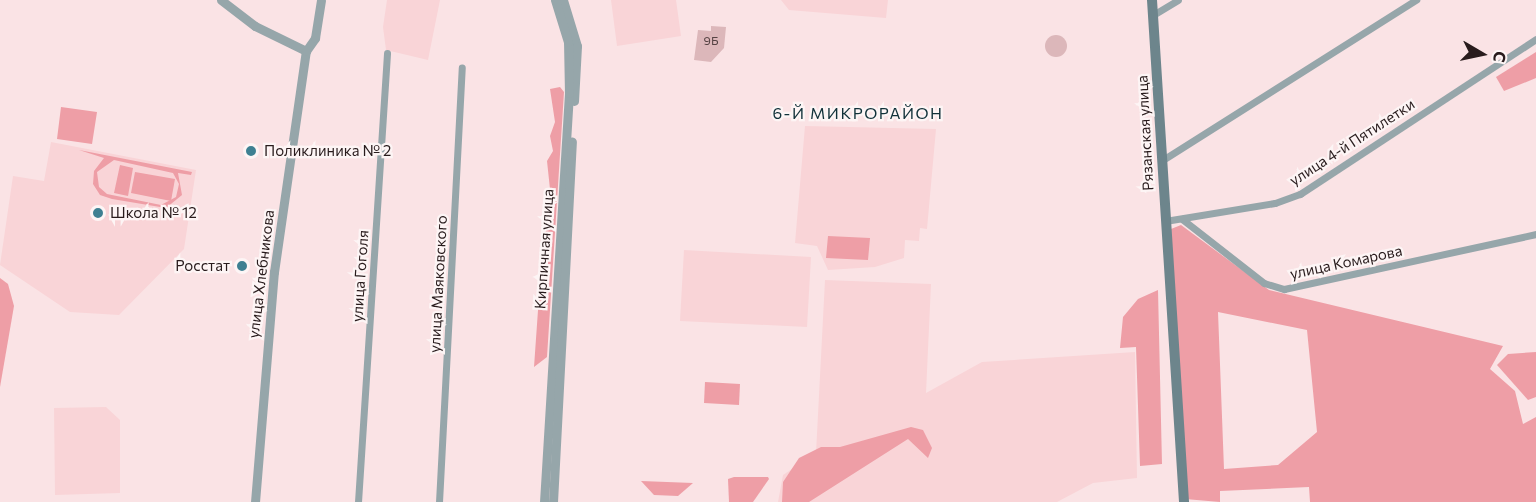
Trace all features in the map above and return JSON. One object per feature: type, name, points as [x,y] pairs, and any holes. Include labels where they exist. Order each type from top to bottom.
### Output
[{"type":"main road","name":"Рязанская улица","points":[[1152,0],[1184,502]]},
{"type":"main road","name":"Рязанская улица","points":[[1169,265],[1178,502]]},
{"type":"street","points":[[222,0],[255,26],[306,51]]},
{"type":"street","name":"улица Хлебникова","points":[[255,502],[274,272],[306,51],[315,39],[321,0]]},
{"type":"street","name":"Кирпичная улица","points":[[544,502],[568,93],[568,42],[555,0]]},
{"type":"street","name":"Кирпичная улица","points":[[553,502],[578,52],[563,0]]},
{"type":"street","points":[[1153,15],[1179,0]]},
{"type":"street","points":[[1161,161],[1416,0]]},
{"type":"street","name":"улица 4-й Пятилетки","points":[[1165,221],[1300,194],[1536,39]]},
{"type":"street","name":"улица Гоголя","points":[[358,502],[387,53]]},
{"type":"street","name":"улица Маяковского","points":[[439,502],[462,68]]},
{"type":"street","name":"улица Комарова","points":[[1182,219],[1264,283],[1284,289],[1536,234]]},
{"type":"shaded area","points":[[387,0],[440,0],[428,60],[386,50],[383,27]]},
{"type":"shaded area","points":[[611,0],[676,0],[681,36],[617,46]]},
{"type":"shaded area","points":[[781,0],[888,0],[886,18],[789,10]]},
{"type":"shaded area","points":[[1536,52],[1536,78],[1504,91],[1496,77]]},
{"type":"shaded area","points":[[560,87],[564,92],[547,357],[534,367],[539,296],[549,278],[545,220],[552,208],[547,161],[553,151],[550,136],[555,122],[550,89]]},
{"type":"shaded area","points":[[61,107],[97,112],[92,144],[57,139]]},
{"type":"shaded area","points":[[805,126],[936,129],[927,229],[920,228],[919,241],[905,240],[904,258],[875,267],[828,270],[817,246],[795,243]]},
{"type":"shaded area","name":"Школа № 12","points":[[51,142],[196,170],[184,249],[119,315],[70,312],[0,265],[13,176],[44,181]]},
{"type":"shaded area","points":[[79,150],[192,172],[191,175],[178,173],[182,195],[166,208],[100,195],[93,184],[94,171],[104,158]],"holes":[[[114,160],[173,173],[179,184],[176,197],[161,205],[107,194],[99,187],[97,172]]]},
{"type":"shaded area","points":[[120,165],[133,168],[128,196],[114,193]]},
{"type":"shaded area","points":[[135,172],[175,179],[171,201],[131,193]]},
{"type":"shaded area","points":[[1181,225],[1269,290],[1503,346],[1490,369],[1515,391],[1523,424],[1536,417],[1536,502],[1310,502],[1309,487],[1220,491],[1220,502],[1185,499],[1171,229]],"holes":[[[1218,312],[1307,330],[1317,432],[1278,465],[1224,469]]]},
{"type":"shaded area","points":[[828,236],[870,238],[868,260],[826,258]]},
{"type":"shaded area","points":[[684,250],[811,257],[807,327],[680,321]]},
{"type":"shaded area","points":[[0,278],[8,284],[14,306],[0,387]]},
{"type":"shaded area","points":[[825,280],[931,284],[926,393],[982,362],[1135,352],[1137,478],[1093,483],[1057,502],[778,502],[783,475],[816,453]]},
{"type":"shaded area","points":[[1158,290],[1162,464],[1140,466],[1136,347],[1120,348],[1123,317],[1138,299]]},
{"type":"shaded area","points":[[1536,352],[1536,397],[1528,400],[1497,365],[1508,354]]},
{"type":"shaded area","points":[[705,382],[740,384],[739,405],[704,403]]},
{"type":"shaded area","points":[[106,407],[120,420],[120,493],[55,495],[54,408]]},
{"type":"shaded area","points":[[911,427],[923,430],[932,448],[928,458],[908,439],[809,502],[782,502],[783,482],[799,458],[821,447],[840,447]]},
{"type":"shaded area","points":[[768,477],[769,479],[753,502],[729,502],[728,479]]},
{"type":"shaded area","points":[[641,481],[693,483],[678,496],[654,495]]},
{"type":"building","points":[[711,26],[726,27],[724,48],[711,62],[694,60],[698,30],[711,31]]},
{"type":"building","points":[[1056,35],[1064,38],[1067,46],[1064,54],[1056,57],[1048,54],[1045,46],[1048,38]]},
{"type":"place","name":"Поликлиника № 2","points":[[251,151]]},
{"type":"place","name":"Школа № 12","points":[[98,213]]},
{"type":"place","name":"Росстат","points":[[242,266]]},
{"type":"district","name":"6-Й МИКРОРАЙОН","points":[[858,113]]}]
